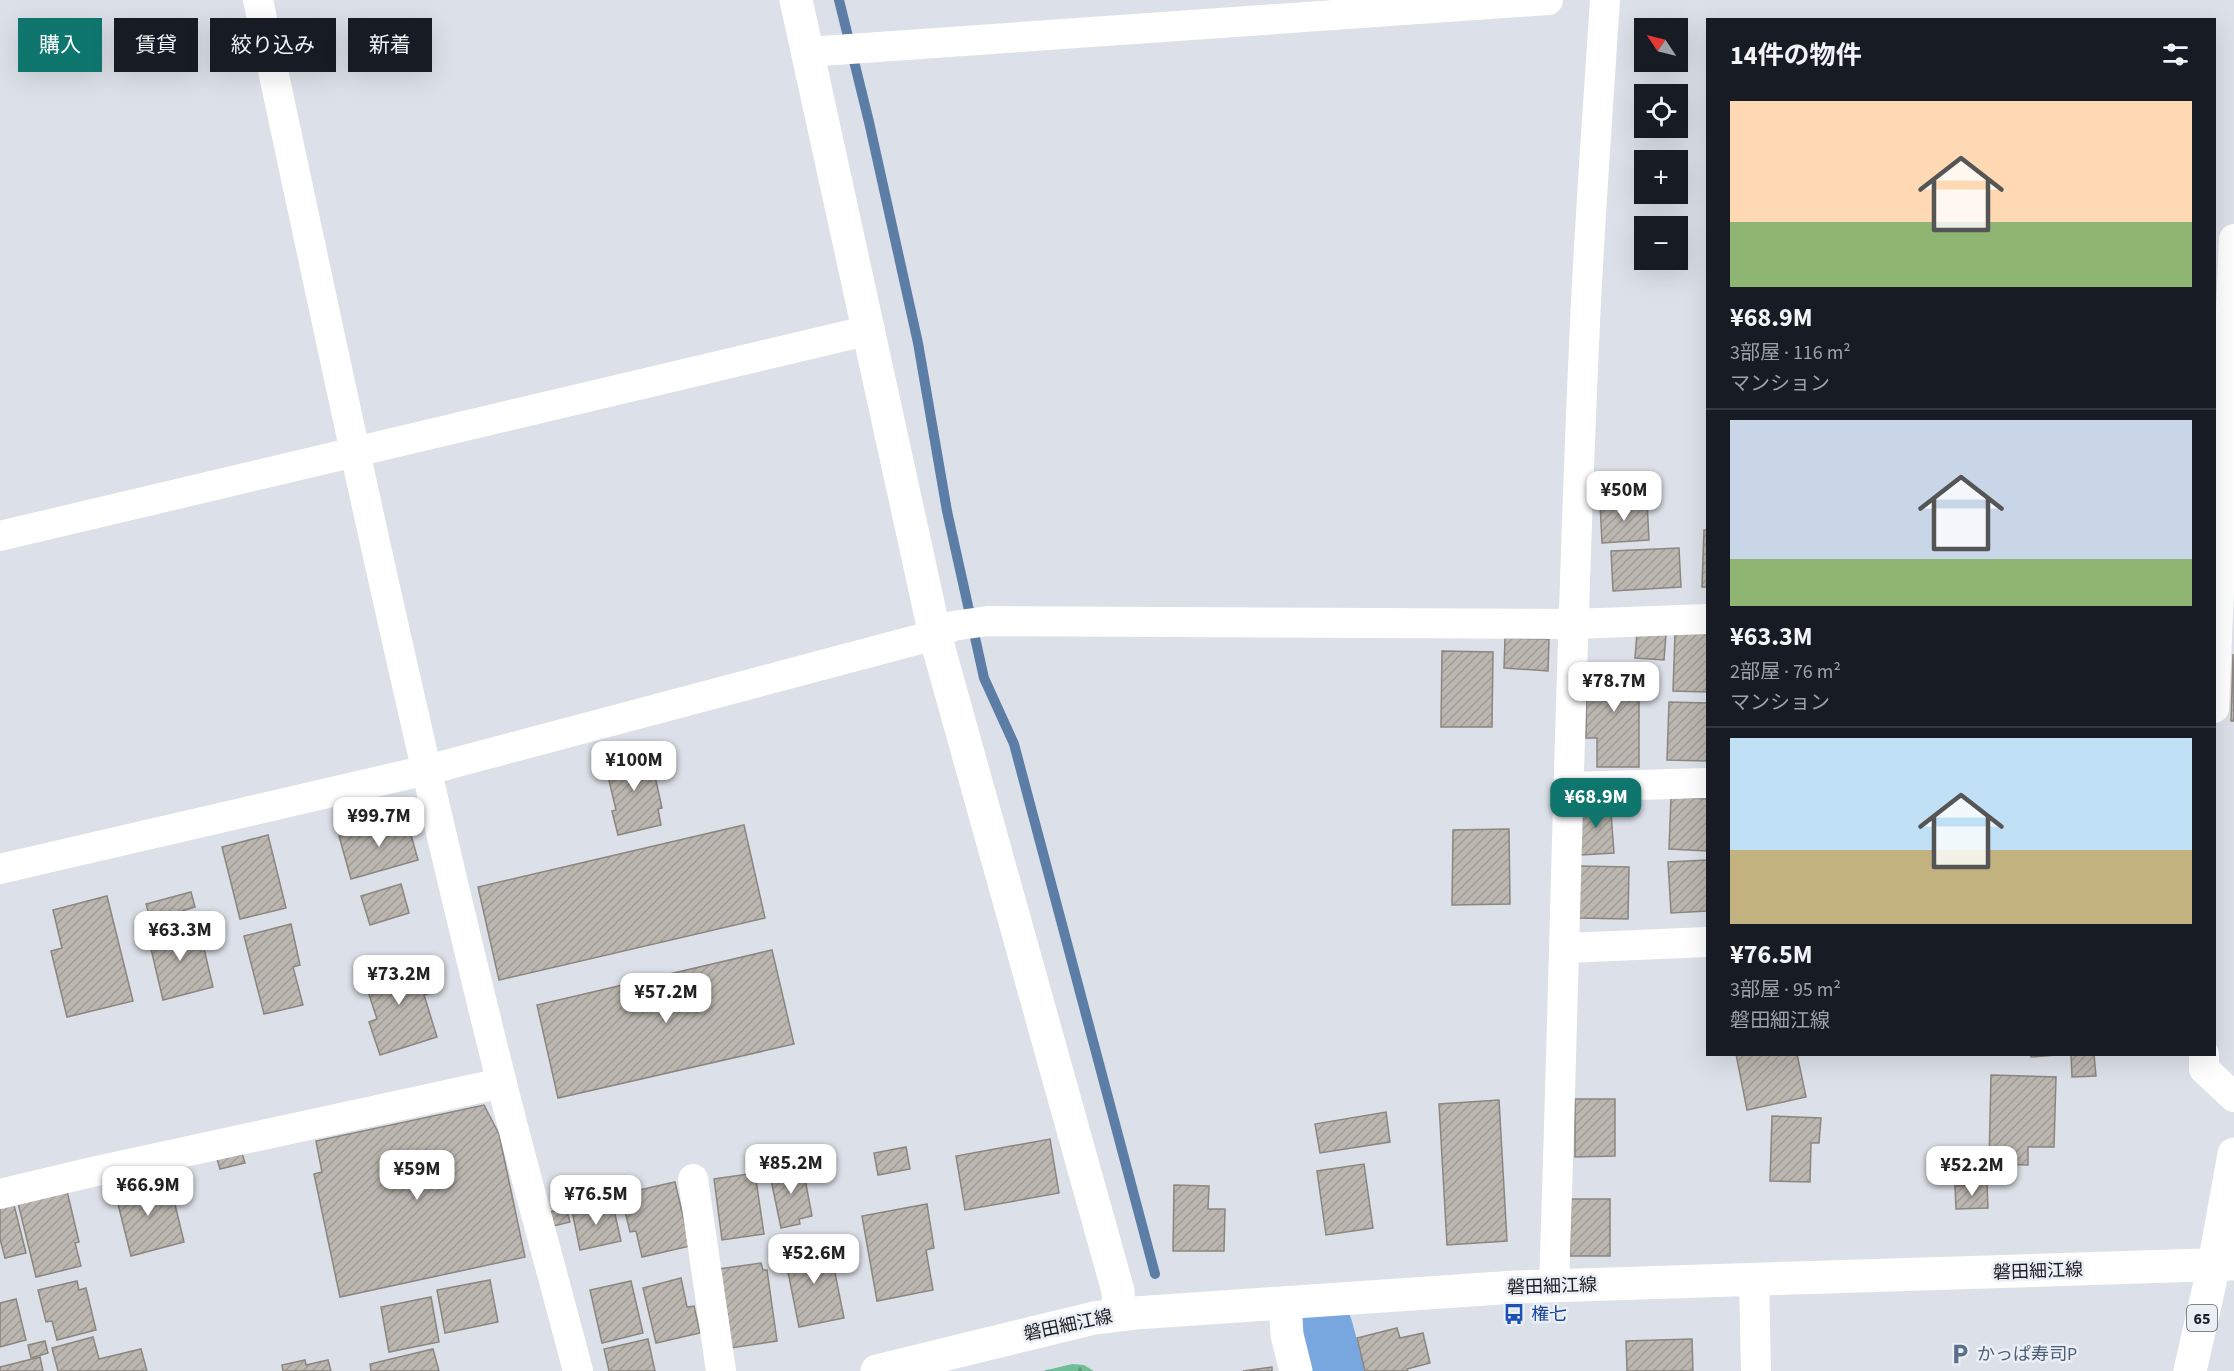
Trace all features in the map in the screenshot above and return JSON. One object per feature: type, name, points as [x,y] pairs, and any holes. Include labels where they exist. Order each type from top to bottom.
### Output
[{"type":"main road","points":[[796,0],[817,51],[870,330],[944,631],[1118,1291],[1119,1314]]},
{"type":"main road","name":"65","points":[[2190,1371],[2224,1265],[2234,1154]]},
{"type":"main road","name":"磐田細江線","points":[[877,1371],[915,1366],[1073,1322],[1119,1314],[1554,1286],[2224,1265]]},
{"type":"main road","points":[[1286,1303],[1287,1335],[1296,1371]]},
{"type":"street","points":[[258,0],[354,453],[427,770],[502,1083],[578,1371]]},
{"type":"street","points":[[817,51],[1548,0]]},
{"type":"street","points":[[1554,1286],[1566,948],[1573,624],[1585,320],[1605,0]]},
{"type":"street","points":[[2216,681],[2222,600],[2229,260]]},
{"type":"street","points":[[0,536],[870,330]]},
{"type":"street","points":[[0,869],[427,770],[988,621],[1573,624],[1706,619]]},
{"type":"street","points":[[1568,787],[1706,783]]},
{"type":"street","points":[[1566,948],[1706,942]]},
{"type":"street","points":[[2204,1056],[2204,1069],[2234,1097]]},
{"type":"street","points":[[0,1194],[502,1083]]},
{"type":"street","points":[[693,1179],[721,1371]]},
{"type":"street","points":[[1754,1280],[1756,1371]]},
{"type":"green space","points":[[1072,1364],[1084,1365],[1094,1371],[1043,1371]]},
{"type":"building","points":[[1647,501],[1649,540],[1602,543],[1600,503]]},
{"type":"building","points":[[1704,530],[1706,530],[1706,587],[1702,587]]},
{"type":"building","points":[[1679,548],[1681,587],[1613,591],[1611,551]]},
{"type":"building","points":[[1637,632],[1666,634],[1664,660],[1635,658]]},
{"type":"building","points":[[1675,633],[1706,633],[1706,692],[1673,691]]},
{"type":"building","points":[[1505,638],[1549,639],[1548,671],[1504,668]]},
{"type":"building","points":[[1442,651],[1493,652],[1492,727],[1441,727]]},
{"type":"building","points":[[2233,654],[2234,721],[2231,721]]},
{"type":"building","points":[[1587,664],[1639,664],[1639,767],[1597,767],[1597,738],[1586,738]]},
{"type":"building","points":[[1669,702],[1706,703],[1706,761],[1667,760]]},
{"type":"building","points":[[649,749],[662,808],[658,809],[661,825],[618,835],[612,811],[616,810],[604,759]]},
{"type":"building","points":[[1671,797],[1706,799],[1706,851],[1669,849]]},
{"type":"building","points":[[1610,800],[1614,853],[1581,855],[1578,813],[1589,812],[1588,802]]},
{"type":"building","points":[[406,817],[418,860],[351,879],[339,836]]},
{"type":"building","points":[[744,825],[765,918],[499,980],[478,887]]},
{"type":"building","points":[[1509,829],[1510,904],[1452,905],[1453,830]]},
{"type":"building","points":[[268,835],[286,908],[240,919],[222,847]]},
{"type":"building","points":[[1706,860],[1706,911],[1671,913],[1668,862]]},
{"type":"building","points":[[1578,866],[1629,867],[1628,919],[1577,918]]},
{"type":"building","points":[[401,884],[409,913],[370,925],[361,896]]},
{"type":"building","points":[[191,892],[195,907],[182,911],[185,924],[154,932],[146,904]]},
{"type":"building","points":[[107,896],[133,1001],[67,1017],[51,951],[62,948],[53,910]]},
{"type":"building","points":[[198,923],[213,987],[163,1000],[148,936]]},
{"type":"building","points":[[291,924],[300,965],[293,967],[303,1005],[264,1014],[244,936]]},
{"type":"building","points":[[772,950],[794,1044],[558,1098],[537,1005]]},
{"type":"building","points":[[412,957],[419,978],[427,975],[432,993],[424,995],[437,1037],[380,1055],[369,1022],[377,1019],[362,973]]},
{"type":"building","points":[[1736,1056],[1797,1056],[1806,1097],[1747,1110]]},
{"type":"building","points":[[2071,1056],[2094,1056],[2096,1076],[2072,1077]]},
{"type":"building","points":[[1991,1075],[2056,1077],[2054,1147],[2028,1147],[2028,1165],[1989,1164]]},
{"type":"building","points":[[1575,1099],[1615,1099],[1615,1156],[1575,1157]]},
{"type":"building","points":[[1499,1100],[1507,1241],[1447,1245],[1439,1104]]},
{"type":"building","points":[[484,1105],[499,1134],[525,1257],[340,1297],[314,1174],[322,1172],[316,1141]]},
{"type":"building","points":[[1386,1112],[1390,1142],[1320,1153],[1315,1124]]},
{"type":"building","points":[[1772,1116],[1821,1118],[1819,1143],[1811,1143],[1810,1182],[1770,1181]]},
{"type":"building","points":[[1050,1139],[1059,1193],[965,1210],[956,1156]]},
{"type":"building","points":[[906,1147],[910,1169],[878,1175],[874,1153]]},
{"type":"building","points":[[242,1153],[245,1163],[220,1169],[217,1159]]},
{"type":"building","points":[[802,1163],[812,1216],[799,1219],[800,1224],[781,1228],[769,1170]]},
{"type":"building","points":[[1364,1164],[1373,1228],[1326,1235],[1317,1171]]},
{"type":"building","points":[[755,1173],[764,1234],[722,1240],[714,1179]]},
{"type":"building","points":[[159,1177],[164,1198],[173,1196],[184,1242],[131,1256],[114,1188]]},
{"type":"building","points":[[675,1182],[690,1246],[642,1257],[636,1231],[630,1232],[621,1194]]},
{"type":"building","points":[[1987,1184],[1988,1208],[1956,1209],[1955,1186]]},
{"type":"building","points":[[1174,1185],[1209,1186],[1208,1209],[1225,1209],[1224,1251],[1173,1251]]},
{"type":"building","points":[[67,1191],[79,1242],[75,1243],[81,1266],[36,1277],[18,1203]]},
{"type":"building","points":[[1571,1199],[1610,1199],[1610,1256],[1570,1256]]},
{"type":"building","points":[[612,1201],[621,1241],[580,1250],[572,1211]]},
{"type":"building","points":[[927,1204],[934,1248],[926,1250],[933,1290],[877,1301],[862,1216]]},
{"type":"building","points":[[14,1205],[26,1253],[5,1258],[0,1239],[0,1208]]},
{"type":"building","points":[[566,1208],[570,1222],[549,1227],[546,1213]]},
{"type":"building","points":[[829,1243],[844,1318],[799,1327],[784,1252]]},
{"type":"building","points":[[761,1263],[763,1270],[767,1270],[777,1341],[731,1348],[719,1269]]},
{"type":"building","points":[[681,1278],[687,1307],[694,1306],[700,1333],[656,1343],[643,1288]]},
{"type":"building","points":[[490,1280],[498,1322],[445,1333],[437,1290]]},
{"type":"building","points":[[77,1281],[79,1290],[86,1288],[96,1330],[57,1340],[52,1321],[46,1322],[38,1290]]},
{"type":"building","points":[[631,1281],[643,1333],[602,1343],[590,1290]]},
{"type":"building","points":[[431,1297],[439,1342],[389,1352],[381,1307]]},
{"type":"building","points":[[16,1299],[26,1340],[0,1347],[0,1303]]},
{"type":"building","points":[[1397,1328],[1400,1338],[1423,1333],[1430,1363],[1407,1369],[1408,1371],[1365,1371],[1357,1338]]},
{"type":"building","points":[[93,1337],[99,1359],[141,1349],[147,1371],[58,1371],[52,1348]]},
{"type":"building","points":[[648,1339],[655,1371],[609,1371],[604,1349]]},
{"type":"building","points":[[1692,1339],[1693,1371],[1627,1371],[1626,1341]]},
{"type":"building","points":[[45,1341],[48,1353],[31,1358],[28,1345]]},
{"type":"building","points":[[433,1349],[439,1371],[371,1371],[370,1364]]},
{"type":"building","points":[[40,1357],[43,1371],[0,1371],[0,1367]]},
{"type":"building","points":[[305,1360],[306,1365],[328,1360],[331,1371],[283,1371],[282,1365]]},
{"type":"building","points":[[1272,1367],[1272,1371],[1243,1371]]},
{"type":"waterway","points":[[839,0],[869,122],[918,343],[947,511],[984,678],[1014,744],[1155,1274]]},
{"type":"waterway","points":[[1321,1329],[1332,1371]]},
{"type":"place","name":"権七","points":[[1514,1314]]},
{"type":"place","name":"かっぱ寿司P","points":[[1960,1354]]}]
